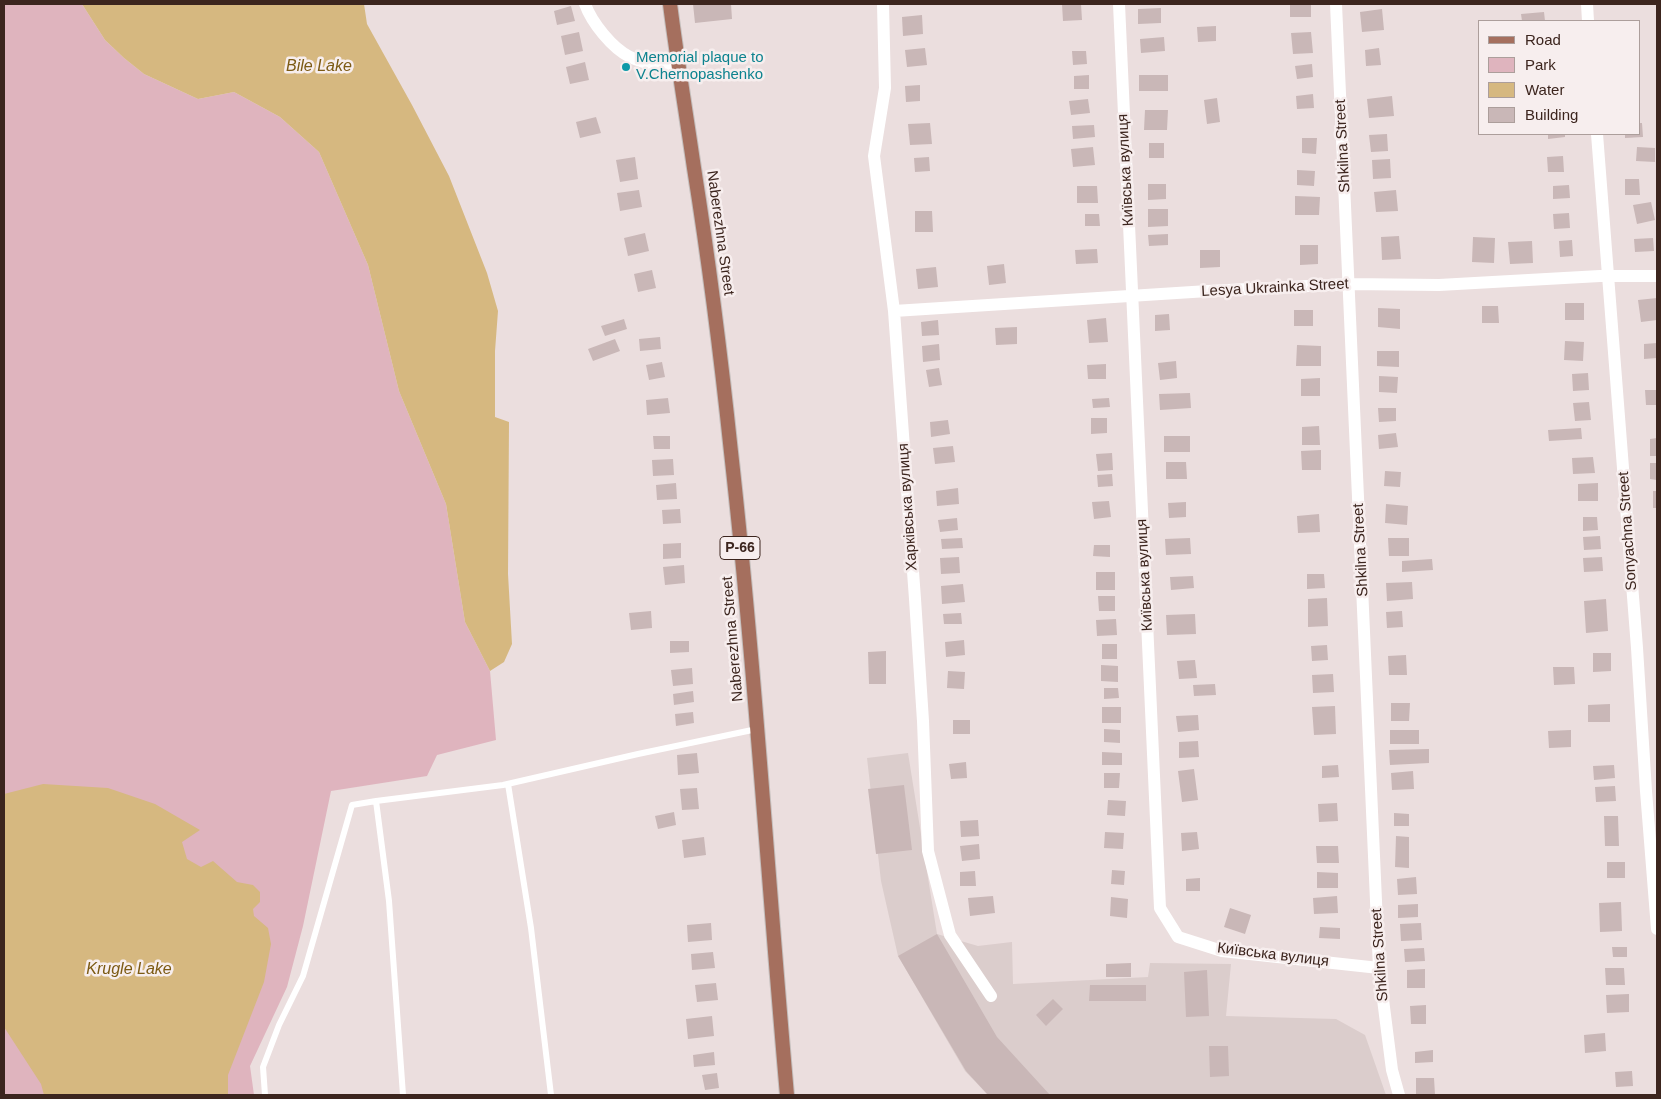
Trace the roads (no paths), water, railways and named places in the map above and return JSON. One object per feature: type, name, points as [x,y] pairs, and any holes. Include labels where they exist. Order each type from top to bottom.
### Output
[{"type":"main road","name":"Naberezhna Street","points":[[670,4],[730,444],[757,729],[787,1095]]},
{"type":"street","points":[[585,4],[594,22],[607,39],[629,56],[679,73]]},
{"type":"street","name":"Харківська вулиця","points":[[883,4],[885,88],[874,156],[894,311],[916,608],[928,851],[950,935],[991,996]]},
{"type":"street","name":"Київська вулиця","points":[[1119,4],[1160,908],[1178,937],[1222,951],[1379,968]]},
{"type":"street","name":"Shkilna Street","points":[[1336,4],[1379,968],[1392,1070],[1399,1095]]},
{"type":"street","points":[[1586,4],[1588,20]]},
{"type":"street","name":"Sonyachna Street","points":[[1597,135],[1657,929]]},
{"type":"street","name":"Lesya Ukrainka Street","points":[[894,311],[1349,284],[1439,285],[1608,276],[1657,276]]},
{"type":"lane","points":[[265,1095],[263,1068],[279,1025],[303,976],[352,805],[508,784],[757,729]]},
{"type":"lane","points":[[508,784],[531,928],[551,1095]]},
{"type":"lane","points":[[376,801],[389,901],[403,1095]]},
{"type":"water","name":"Bile Lake","points":[[82,4],[364,4],[367,24],[449,176],[487,273],[498,311],[495,351],[495,417],[509,422],[508,574],[512,644],[504,662],[490,671],[465,622],[446,504],[399,391],[368,265],[319,152],[280,117],[234,92],[198,99],[144,74],[105,40]]},
{"type":"water","name":"Krugle Lake","points":[[43,784],[108,788],[155,804],[200,830],[182,842],[187,859],[201,867],[213,861],[237,882],[253,885],[260,892],[260,902],[253,909],[254,916],[268,928],[271,944],[264,982],[228,1075],[228,1095],[44,1095],[41,1084],[4,1027],[4,794]]},
{"type":"place","name":"Memorial plaque to V.Chernopashenko","points":[[626,67]]}]
